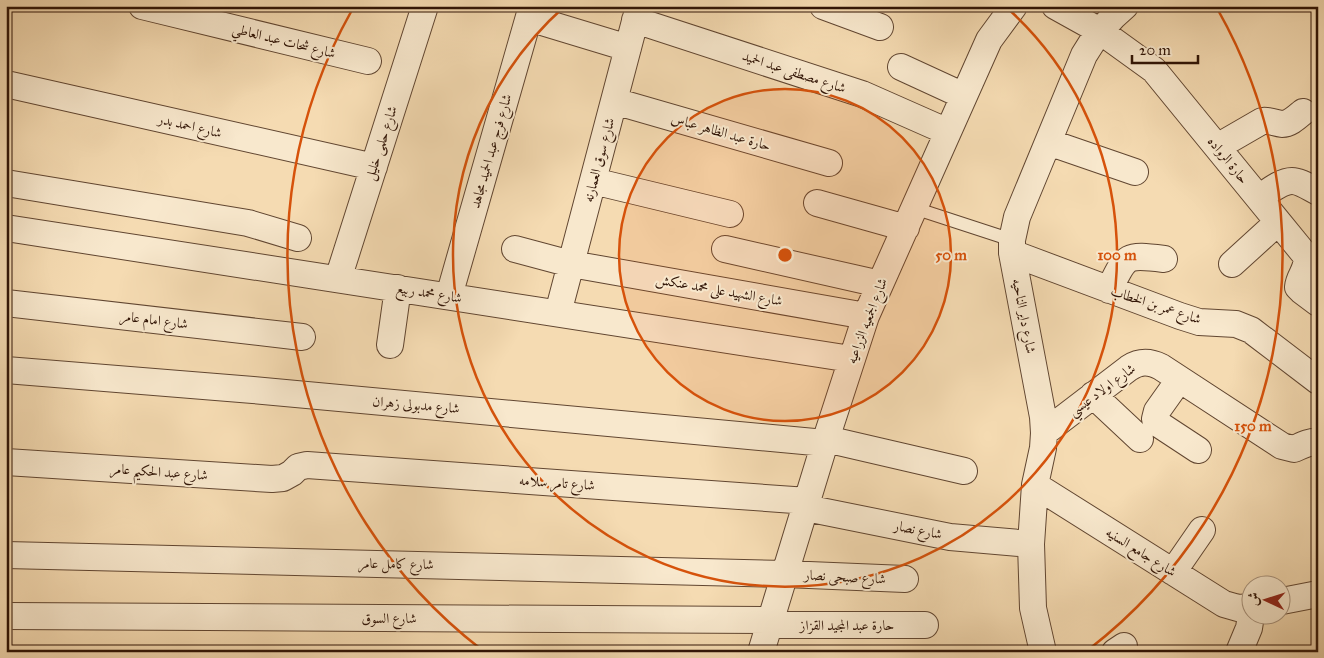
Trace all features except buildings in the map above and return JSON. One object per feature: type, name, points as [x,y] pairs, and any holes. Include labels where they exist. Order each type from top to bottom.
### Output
[{"type":"street","name":"شارع شحات عبد العاطي","points":[[142,6],[368,61]]},
{"type":"street","name":"شارع حلمى خليل","points":[[338,279],[426,6]]},
{"type":"street","points":[[823,6],[851,11],[880,27]]},
{"type":"street","name":"شارع الجمعيه الزراعيه","points":[[761,652],[825,441],[866,316],[989,40],[1014,6]]},
{"type":"street","name":"حارة الرواده","points":[[1055,6],[1100,31],[1154,70],[1306,256],[1313,262],[1307,267],[1299,281],[1298,287],[1318,303]]},
{"type":"street","name":"شارع داير الناحيه","points":[[1043,652],[1033,608],[1031,544],[1035,486],[1043,448],[1043,417],[1012,247],[1017,217],[1084,55],[1100,31],[1125,6]]},
{"type":"street","points":[[530,12],[628,48]]},
{"type":"street","name":"شارع فرج عبد الحميد مجاهد","points":[[449,296],[530,12]]},
{"type":"street","name":"شارع سوق العمارنه","points":[[558,313],[637,13]]},
{"type":"street","name":"شارع مصطفى عبد الحميد","points":[[637,13],[862,94],[948,132]]},
{"type":"street","points":[[901,67],[964,96]]},
{"type":"street","name":"شارع احمد بدر","points":[[6,84],[374,167]]},
{"type":"street","name":"حارة عبد الظاهر عباس","points":[[614,102],[829,163]]},
{"type":"street","points":[[1217,147],[1262,121],[1269,120],[1284,124],[1303,112]]},
{"type":"street","points":[[1048,142],[1135,172]]},
{"type":"street","points":[[1259,198],[1291,180],[1318,192]]},
{"type":"street","points":[[593,182],[730,214]]},
{"type":"street","points":[[6,183],[248,223],[298,238]]},
{"type":"street","points":[[817,203],[910,218]]},
{"type":"street","points":[[1232,264],[1278,222]]},
{"type":"street","points":[[241,264],[248,223]]},
{"type":"street","name":"شارع محمد ربيع","points":[[6,228],[852,359]]},
{"type":"street","name":"شارع عمر بن الخطاب","points":[[1012,247],[1109,290],[1180,316],[1199,322],[1236,324],[1251,330],[1318,381]]},
{"type":"street","points":[[724,249],[880,284]]},
{"type":"street","name":"شارع الشهيد على محمد عنكش","points":[[516,250],[571,264],[866,316]]},
{"type":"street","points":[[1109,290],[1121,265],[1130,258],[1141,256],[1164,259]]},
{"type":"street","points":[[390,345],[398,288]]},
{"type":"street","name":"شارع امام عامر","points":[[6,303],[302,337]]},
{"type":"street","name":"شارع اولاد عيسي","points":[[1044,433],[1129,368],[1141,362],[1148,362],[1282,446],[1294,449],[1315,441],[1318,442]]},
{"type":"street","name":"شارع مدبولى زهران","points":[[6,370],[825,441],[964,471]]},
{"type":"street","points":[[1179,380],[1157,411],[1155,419],[1160,425],[1198,450]]},
{"type":"street","points":[[1093,395],[1140,439]]},
{"type":"street","name":"شارع عبد الحكيم عامر","points":[[6,462],[272,479],[283,478],[298,467],[307,465]]},
{"type":"street","name":"شارع تامر سلامه","points":[[307,465],[807,504]]},
{"type":"street","name":"شارع جامع السنيه","points":[[1035,486],[1224,604],[1242,608]]},
{"type":"street","name":"شارع نصار","points":[[807,504],[950,537],[1031,544]]},
{"type":"street","points":[[1173,572],[1202,530]]},
{"type":"street","name":"شارع كامل عامر","points":[[6,555],[785,574]]},
{"type":"street","name":"شارع صبحى نصار","points":[[785,574],[905,579]]},
{"type":"street","points":[[1292,599],[1318,594]]},
{"type":"street","name":"شارع السوق","points":[[6,616],[770,622]]},
{"type":"street","name":"حارة عبد المجيد القزاز","points":[[770,622],[925,625]]},
{"type":"street","points":[[1239,652],[1249,626]]},
{"type":"lane","points":[[910,218],[1012,247]]}]
